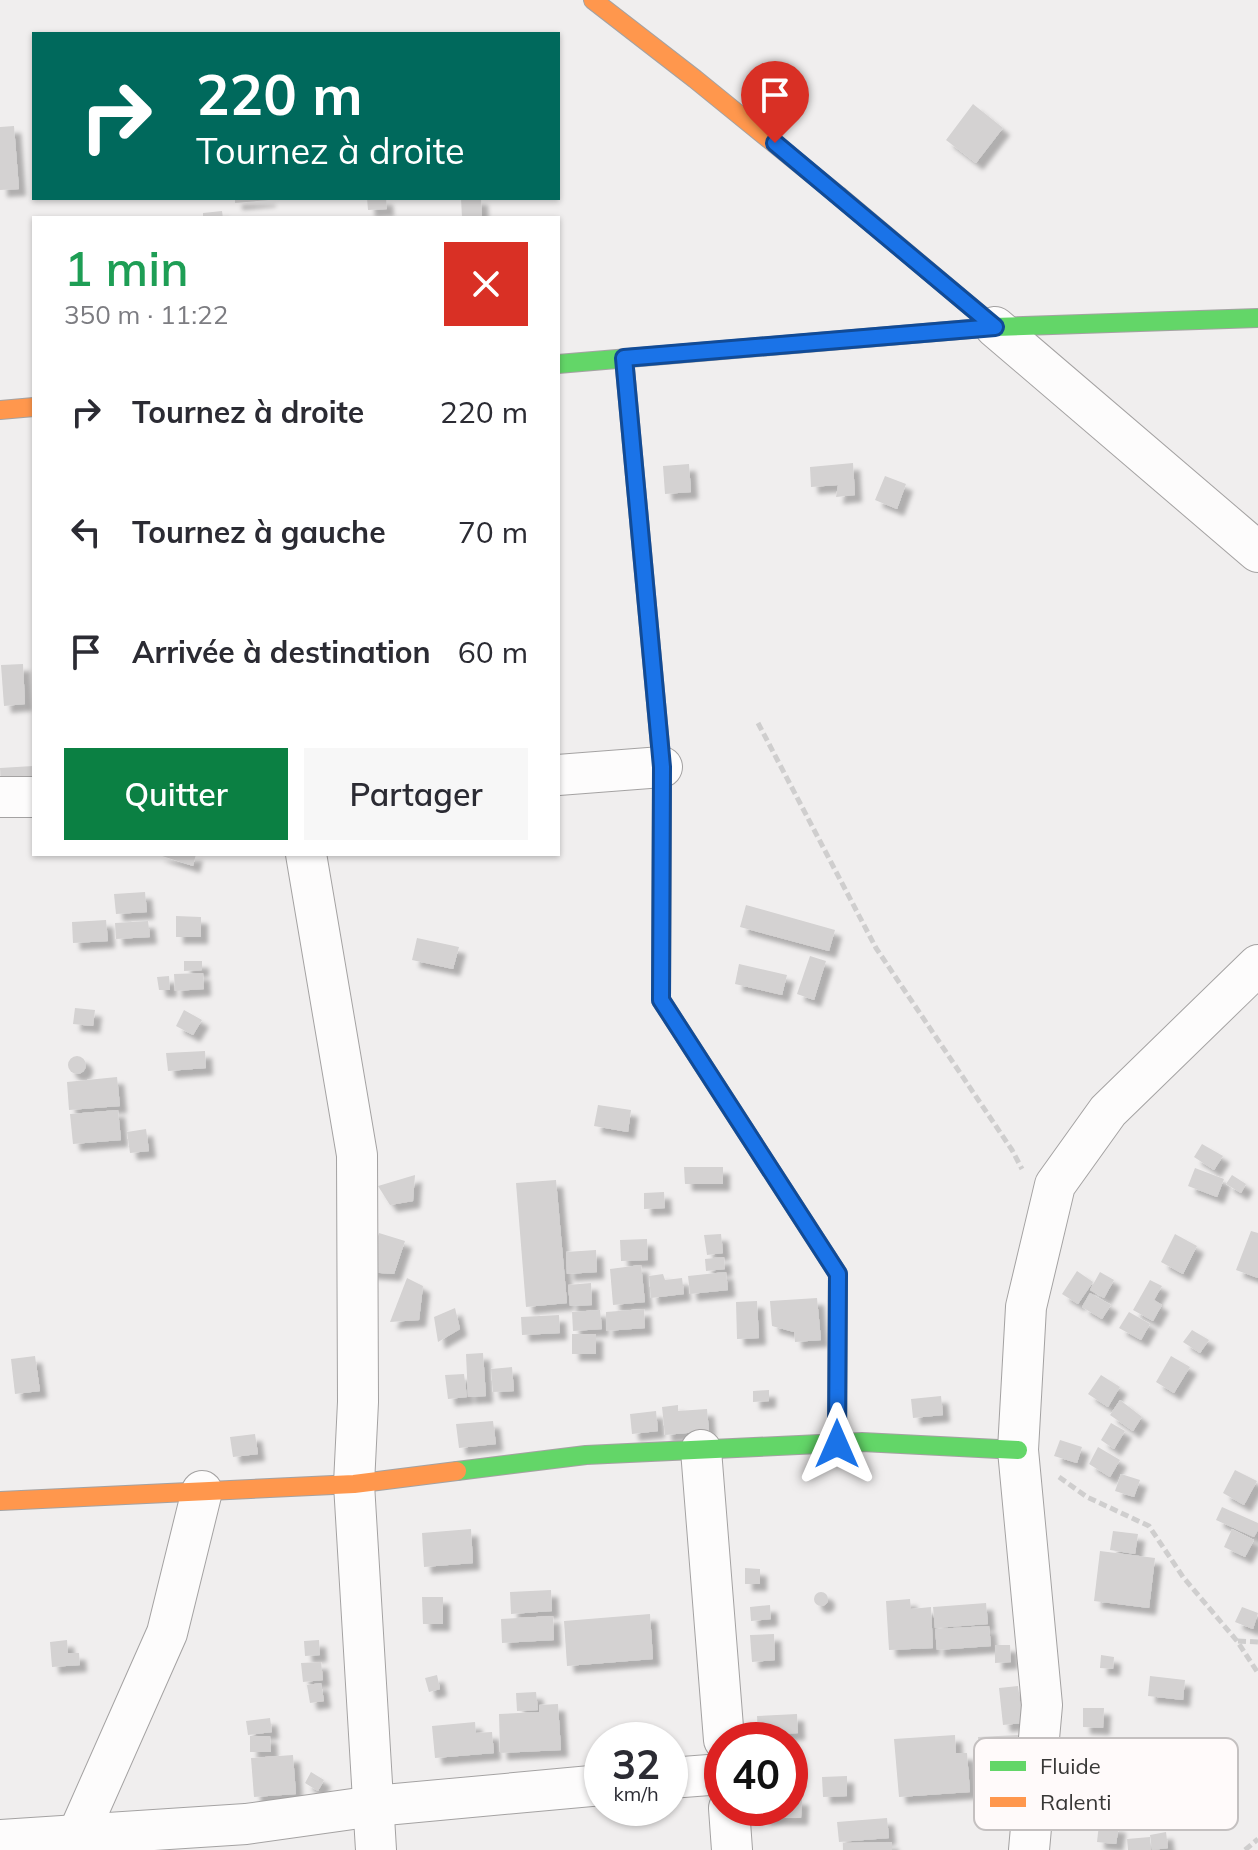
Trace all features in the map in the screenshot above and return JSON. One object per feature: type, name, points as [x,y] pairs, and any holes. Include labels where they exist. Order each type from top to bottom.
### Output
[{"type":"street","points":[[593,0],[822,181],[1258,552]]},
{"type":"street","points":[[560,364],[995,327],[1258,318]]},
{"type":"street","points":[[624,358],[662,767],[661,1000],[838,1274],[837,1444]]},
{"type":"street","points":[[0,410],[32,407]]},
{"type":"street","points":[[560,775],[662,767]]},
{"type":"street","points":[[0,797],[32,797]]},
{"type":"street","points":[[306,856],[357,1155],[358,1402],[354,1484],[376,1850]]},
{"type":"street","points":[[1039,1738],[1042,1705],[1018,1450],[1026,1307],[1055,1185],[1108,1111],[1258,965]]},
{"type":"street","points":[[0,1501],[354,1484],[586,1455],[862,1442],[1018,1450]]},
{"type":"street","points":[[701,1450],[723,1722]]},
{"type":"street","points":[[74,1842],[167,1633],[202,1491]]},
{"type":"street","points":[[0,1840],[74,1842],[246,1824],[374,1806],[584,1787]]},
{"type":"street","points":[[730,1826],[732,1850]]},
{"type":"street","points":[[1029,1850],[1031,1830]]},
{"type":"path","points":[[758,723],[876,948],[1012,1150],[1047,1218]]},
{"type":"path","points":[[1018,1450],[1087,1497],[1149,1526],[1183,1577],[1237,1641],[1258,1673]]},
{"type":"path","points":[[1237,1641],[1258,1642]]},
{"type":"path","points":[[1245,1850],[1258,1839]]},
{"type":"building","points":[[973,104],[1003,128],[976,163],[946,140]]},
{"type":"building","points":[[14,126],[19,189],[0,190],[0,127]]},
{"type":"building","points":[[235,200],[269,200],[235,203]]},
{"type":"building","points":[[367,200],[386,200],[387,209],[368,210]]},
{"type":"building","points":[[461,200],[481,200],[482,216],[462,216]]},
{"type":"building","points":[[222,211],[223,216],[203,216],[203,213]]},
{"type":"building","points":[[853,463],[855,495],[836,497],[838,485],[811,487],[810,467]]},
{"type":"building","points":[[689,464],[691,492],[665,494],[663,466]]},
{"type":"building","points":[[885,476],[906,484],[897,509],[875,500]]},
{"type":"building","points":[[23,664],[25,704],[4,706],[1,665]]},
{"type":"building","points":[[32,766],[32,785],[1,786],[0,768]]},
{"type":"building","points":[[162,856],[196,856],[193,866]]},
{"type":"building","points":[[145,892],[147,912],[116,914],[114,894]]},
{"type":"building","points":[[746,905],[835,930],[829,951],[740,927]]},
{"type":"building","points":[[176,916],[201,917],[201,937],[176,937]]},
{"type":"building","points":[[106,920],[108,941],[73,943],[72,922]]},
{"type":"building","points":[[148,921],[150,937],[116,939],[115,923]]},
{"type":"building","points":[[417,938],[459,947],[453,969],[412,960]]},
{"type":"building","points":[[810,956],[826,961],[814,1000],[797,994]]},
{"type":"building","points":[[184,961],[202,961],[202,970],[184,971]]},
{"type":"building","points":[[739,964],[787,975],[782,995],[735,984]]},
{"type":"building","points":[[203,973],[204,989],[175,991],[174,974]]},
{"type":"building","points":[[169,976],[170,990],[159,990],[157,977]]},
{"type":"building","points":[[75,1008],[95,1010],[93,1026],[73,1024]]},
{"type":"building","points":[[184,1010],[202,1020],[193,1035],[176,1026]]},
{"type":"building","points":[[205,1051],[206,1068],[168,1071],[166,1053]]},
{"type":"building","points":[[77,1056],[84,1058],[84,1072],[77,1074],[70,1072],[68,1065],[70,1058]]},
{"type":"building","points":[[117,1077],[120,1106],[69,1110],[67,1082]]},
{"type":"building","points":[[598,1105],[631,1110],[628,1132],[594,1126]]},
{"type":"building","points":[[118,1110],[121,1140],[73,1144],[70,1114]]},
{"type":"building","points":[[146,1129],[149,1151],[130,1153],[127,1132]]},
{"type":"building","points":[[1202,1144],[1223,1156],[1214,1170],[1194,1157]]},
{"type":"building","points":[[684,1167],[723,1167],[723,1184],[685,1184]]},
{"type":"building","points":[[1195,1168],[1224,1179],[1217,1197],[1188,1186]]},
{"type":"building","points":[[415,1175],[413,1201],[390,1205],[378,1186]]},
{"type":"building","points":[[1232,1175],[1246,1184],[1241,1193],[1226,1184]]},
{"type":"building","points":[[556,1180],[567,1303],[526,1307],[516,1183]]},
{"type":"building","points":[[664,1192],[665,1208],[644,1209],[644,1193]]},
{"type":"building","points":[[1251,1231],[1258,1233],[1258,1278],[1236,1270]]},
{"type":"building","points":[[379,1233],[405,1241],[394,1274],[367,1272]]},
{"type":"building","points":[[721,1234],[723,1253],[707,1255],[704,1235]]},
{"type":"building","points":[[1175,1234],[1197,1246],[1183,1274],[1161,1262]]},
{"type":"building","points":[[647,1239],[648,1260],[621,1261],[620,1240]]},
{"type":"building","points":[[596,1250],[597,1272],[567,1274],[566,1252]]},
{"type":"building","points":[[724,1257],[725,1269],[706,1271],[705,1259]]},
{"type":"building","points":[[641,1265],[645,1302],[613,1305],[610,1269]]},
{"type":"building","points":[[1077,1271],[1093,1282],[1078,1304],[1062,1294]]},
{"type":"building","points":[[726,1272],[728,1290],[690,1294],[688,1276]]},
{"type":"building","points":[[1100,1272],[1114,1280],[1104,1298],[1090,1290]]},
{"type":"building","points":[[663,1274],[665,1280],[682,1278],[684,1294],[651,1298],[649,1276]]},
{"type":"building","points":[[407,1278],[423,1286],[419,1320],[390,1322]]},
{"type":"building","points":[[1150,1280],[1162,1286],[1154,1300],[1162,1305],[1153,1321],[1133,1310]]},
{"type":"building","points":[[591,1283],[592,1305],[570,1306],[568,1285]]},
{"type":"building","points":[[1090,1293],[1111,1305],[1102,1319],[1082,1307]]},
{"type":"building","points":[[817,1298],[821,1340],[795,1342],[794,1332],[772,1326],[770,1301]]},
{"type":"building","points":[[757,1301],[759,1338],[737,1339],[736,1302]]},
{"type":"building","points":[[455,1308],[460,1329],[438,1342],[434,1317]]},
{"type":"building","points":[[644,1309],[645,1328],[606,1331],[606,1312]]},
{"type":"building","points":[[600,1310],[602,1329],[573,1331],[572,1312]]},
{"type":"building","points":[[1129,1312],[1150,1324],[1141,1340],[1119,1328]]},
{"type":"building","points":[[559,1315],[560,1333],[522,1335],[521,1317]]},
{"type":"building","points":[[1192,1330],[1209,1340],[1200,1353],[1183,1342]]},
{"type":"building","points":[[572,1334],[596,1334],[596,1354],[572,1354]]},
{"type":"building","points":[[483,1353],[486,1396],[468,1397],[466,1354]]},
{"type":"building","points":[[35,1356],[40,1391],[15,1394],[11,1359]]},
{"type":"building","points":[[1171,1356],[1190,1367],[1174,1393],[1156,1382]]},
{"type":"building","points":[[512,1367],[514,1391],[493,1392],[491,1369]]},
{"type":"building","points":[[464,1374],[467,1397],[448,1399],[445,1375]]},
{"type":"building","points":[[1101,1375],[1120,1387],[1108,1407],[1088,1394]]},
{"type":"building","points":[[769,1390],[769,1401],[753,1402],[753,1391]]},
{"type":"building","points":[[941,1396],[943,1415],[913,1418],[911,1399]]},
{"type":"building","points":[[1120,1400],[1142,1417],[1133,1431],[1110,1415]]},
{"type":"building","points":[[678,1405],[678,1411],[707,1409],[709,1431],[665,1435],[662,1407]]},
{"type":"building","points":[[656,1411],[658,1431],[632,1434],[630,1414]]},
{"type":"building","points":[[493,1421],[496,1444],[459,1448],[456,1424]]},
{"type":"building","points":[[1111,1423],[1125,1431],[1114,1449],[1101,1440]]},
{"type":"building","points":[[255,1434],[258,1454],[233,1457],[230,1437]]},
{"type":"building","points":[[1060,1440],[1082,1447],[1077,1463],[1054,1456]]},
{"type":"building","points":[[1098,1447],[1120,1460],[1110,1477],[1089,1464]]},
{"type":"building","points":[[1235,1470],[1257,1481],[1244,1505],[1223,1493]]},
{"type":"building","points":[[1121,1474],[1140,1480],[1134,1497],[1115,1491]]},
{"type":"building","points":[[1222,1507],[1258,1523],[1254,1537],[1216,1520]]},
{"type":"building","points":[[471,1529],[473,1563],[424,1567],[422,1533]]},
{"type":"building","points":[[1232,1529],[1254,1540],[1245,1557],[1224,1547]]},
{"type":"building","points":[[1113,1531],[1138,1534],[1135,1554],[1110,1550]]},
{"type":"building","points":[[1100,1551],[1155,1558],[1149,1608],[1094,1601]]},
{"type":"building","points":[[745,1568],[760,1569],[760,1584],[745,1584]]},
{"type":"building","points":[[551,1590],[552,1611],[511,1614],[510,1592]]},
{"type":"building","points":[[821,1592],[828,1599],[821,1606],[814,1599]]},
{"type":"building","points":[[422,1597],[443,1597],[443,1624],[423,1624]]},
{"type":"building","points":[[910,1599],[911,1609],[931,1607],[933,1648],[889,1650],[886,1601]]},
{"type":"building","points":[[986,1603],[988,1624],[935,1628],[933,1607]]},
{"type":"building","points":[[770,1605],[771,1619],[751,1621],[750,1607]]},
{"type":"building","points":[[1242,1607],[1258,1613],[1253,1629],[1235,1622]]},
{"type":"building","points":[[650,1614],[653,1659],[567,1666],[564,1621]]},
{"type":"building","points":[[553,1616],[554,1640],[502,1643],[501,1619]]},
{"type":"building","points":[[989,1626],[991,1646],[937,1650],[935,1629]]},
{"type":"building","points":[[774,1634],[775,1660],[752,1662],[750,1635]]},
{"type":"building","points":[[67,1640],[68,1653],[79,1653],[80,1665],[52,1667],[50,1642]]},
{"type":"building","points":[[319,1640],[320,1655],[305,1656],[304,1641]]},
{"type":"building","points":[[995,1645],[1010,1645],[1011,1662],[995,1663]]},
{"type":"building","points":[[1101,1655],[1114,1657],[1113,1669],[1100,1668]]},
{"type":"building","points":[[321,1662],[323,1680],[303,1682],[301,1663]]},
{"type":"building","points":[[437,1675],[440,1689],[429,1692],[425,1678]]},
{"type":"building","points":[[1150,1676],[1185,1680],[1183,1700],[1148,1696]]},
{"type":"building","points":[[321,1683],[324,1701],[310,1703],[307,1685]]},
{"type":"building","points":[[1018,1686],[1023,1723],[1003,1725],[999,1688]]},
{"type":"building","points":[[536,1692],[538,1710],[517,1711],[516,1693]]},
{"type":"building","points":[[558,1704],[561,1750],[500,1753],[499,1714],[539,1712],[539,1705]]},
{"type":"building","points":[[1083,1708],[1104,1708],[1103,1728],[1083,1727]]},
{"type":"building","points":[[797,1714],[797,1722],[757,1722],[757,1716]]},
{"type":"building","points":[[270,1718],[272,1732],[248,1735],[246,1721]]},
{"type":"building","points":[[475,1722],[476,1733],[492,1732],[494,1753],[435,1758],[432,1726]]},
{"type":"building","points":[[955,1735],[956,1753],[967,1753],[970,1792],[899,1797],[894,1739]]},
{"type":"building","points":[[1020,1735],[1020,1738],[978,1738]]},
{"type":"building","points":[[250,1736],[270,1736],[271,1752],[250,1752]]},
{"type":"building","points":[[293,1755],[296,1794],[254,1797],[251,1758]]},
{"type":"building","points":[[311,1772],[324,1780],[318,1791],[305,1783]]},
{"type":"building","points":[[847,1776],[847,1796],[823,1797],[822,1777]]},
{"type":"building","points":[[887,1818],[889,1838],[839,1842],[837,1822]]},
{"type":"building","points":[[1098,1830],[1118,1830],[1116,1844],[1097,1842]]},
{"type":"building","points":[[1166,1832],[1168,1848],[1152,1850],[1150,1835]]},
{"type":"building","points":[[1150,1837],[1151,1850],[1128,1850],[1127,1839]]},
{"type":"building","points":[[892,1842],[892,1850],[843,1850],[843,1843]]},
{"type":"traffic: fast","points":[[839,196],[995,327]]},
{"type":"traffic: fast","points":[[560,364],[995,327],[1258,318]]},
{"type":"traffic: fast","points":[[662,794],[661,1000],[838,1274],[837,1444]]},
{"type":"traffic: fast","points":[[457,1471],[586,1455],[862,1442],[1018,1450]]},
{"type":"traffic: slow","points":[[593,0],[839,196]]},
{"type":"traffic: slow","points":[[624,358],[662,794]]},
{"type":"traffic: slow","points":[[0,410],[32,407]]},
{"type":"traffic: slow","points":[[0,1501],[354,1484],[457,1471]]},
{"type":"route","points":[[775,143],[995,327],[624,358],[662,767],[661,1000],[838,1274],[837,1444]]}]
